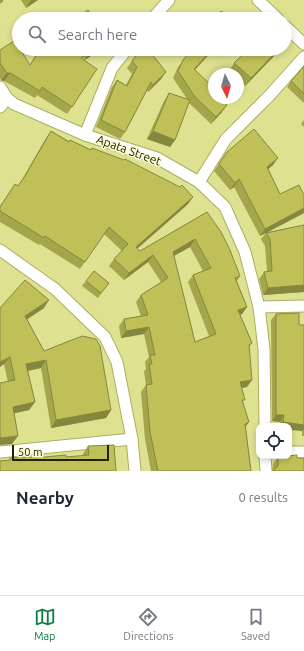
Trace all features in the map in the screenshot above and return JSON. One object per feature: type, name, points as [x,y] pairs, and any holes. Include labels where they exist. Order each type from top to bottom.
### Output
[{"type":"street","points":[[158,12],[169,0]]},
{"type":"street","points":[[258,0],[271,12]]},
{"type":"street","points":[[292,33],[304,44]]},
{"type":"street","points":[[85,135],[112,68],[121,56]]},
{"type":"street","points":[[199,182],[226,139],[269,96],[304,57]]},
{"type":"street","name":"Apata Street","points":[[0,87],[7,98],[14,104],[85,135],[157,158],[199,182],[225,207],[245,252],[259,307],[264,349],[265,423]]},
{"type":"street","points":[[0,107],[7,98]]},
{"type":"street","points":[[0,250],[55,289],[105,337],[117,362],[132,439],[135,471]]},
{"type":"street","points":[[259,307],[304,306]]},
{"type":"street","points":[[0,452],[132,439]]},
{"type":"street","points":[[292,452],[304,452]]},
{"type":"street","points":[[265,459],[266,471]]},
{"type":"building","points":[[12,42],[12,56],[24,56],[30,65],[36,56],[83,56],[81,58],[97,69],[72,107],[42,87],[40,91],[10,73],[7,73],[0,63],[0,50]]},
{"type":"building","points":[[136,56],[153,56],[166,72],[153,85],[151,82],[125,132],[101,120],[117,80],[127,86],[137,67],[132,61]]},
{"type":"building","points":[[186,56],[206,56],[194,69],[208,82],[208,104],[227,105],[216,117],[195,97],[178,71]]},
{"type":"building","points":[[242,56],[272,56],[251,78],[244,72],[244,68],[240,68],[234,63]]},
{"type":"building","points":[[304,66],[304,94],[291,81]]},
{"type":"building","points":[[169,93],[190,100],[175,140],[153,131]]},
{"type":"building","points":[[254,129],[278,158],[267,167],[280,194],[299,185],[304,195],[304,208],[265,229],[239,179],[235,183],[219,164],[227,152]]},
{"type":"building","points":[[51,131],[69,142],[70,140],[91,150],[92,148],[124,160],[125,159],[180,187],[182,185],[193,197],[136,247],[140,251],[207,212],[221,232],[230,250],[240,276],[235,278],[247,307],[238,310],[252,343],[249,345],[252,380],[240,382],[245,400],[242,400],[249,422],[245,424],[251,471],[158,471],[150,432],[146,385],[152,384],[149,364],[152,364],[150,355],[155,355],[149,327],[126,331],[124,319],[148,315],[141,295],[168,278],[153,255],[129,273],[114,259],[128,244],[109,227],[85,262],[45,236],[44,238],[0,211],[0,207],[15,184],[18,186]],"holes":[[[195,239],[211,268],[193,275],[216,334],[195,342],[173,252]]]},
{"type":"building","points":[[304,225],[304,285],[268,288],[264,272],[272,271],[270,239],[266,233]]},
{"type":"building","points":[[94,271],[109,283],[101,293],[86,281]]},
{"type":"building","points":[[25,280],[49,300],[25,316],[44,351],[82,336],[96,339],[100,346],[111,410],[56,420],[46,360],[26,364],[35,402],[13,407],[18,436],[0,438],[0,383],[15,380],[10,357],[0,362],[0,308]]},
{"type":"building","points":[[299,313],[299,325],[304,325],[304,425],[283,422],[284,415],[276,415],[276,314]]},
{"type":"building","points":[[114,445],[116,471],[0,471],[0,461],[10,460],[10,458],[89,455],[88,446]]},
{"type":"building","points":[[297,455],[297,458],[304,458],[304,471],[274,471],[278,466],[278,459],[292,459],[292,456]]}]
